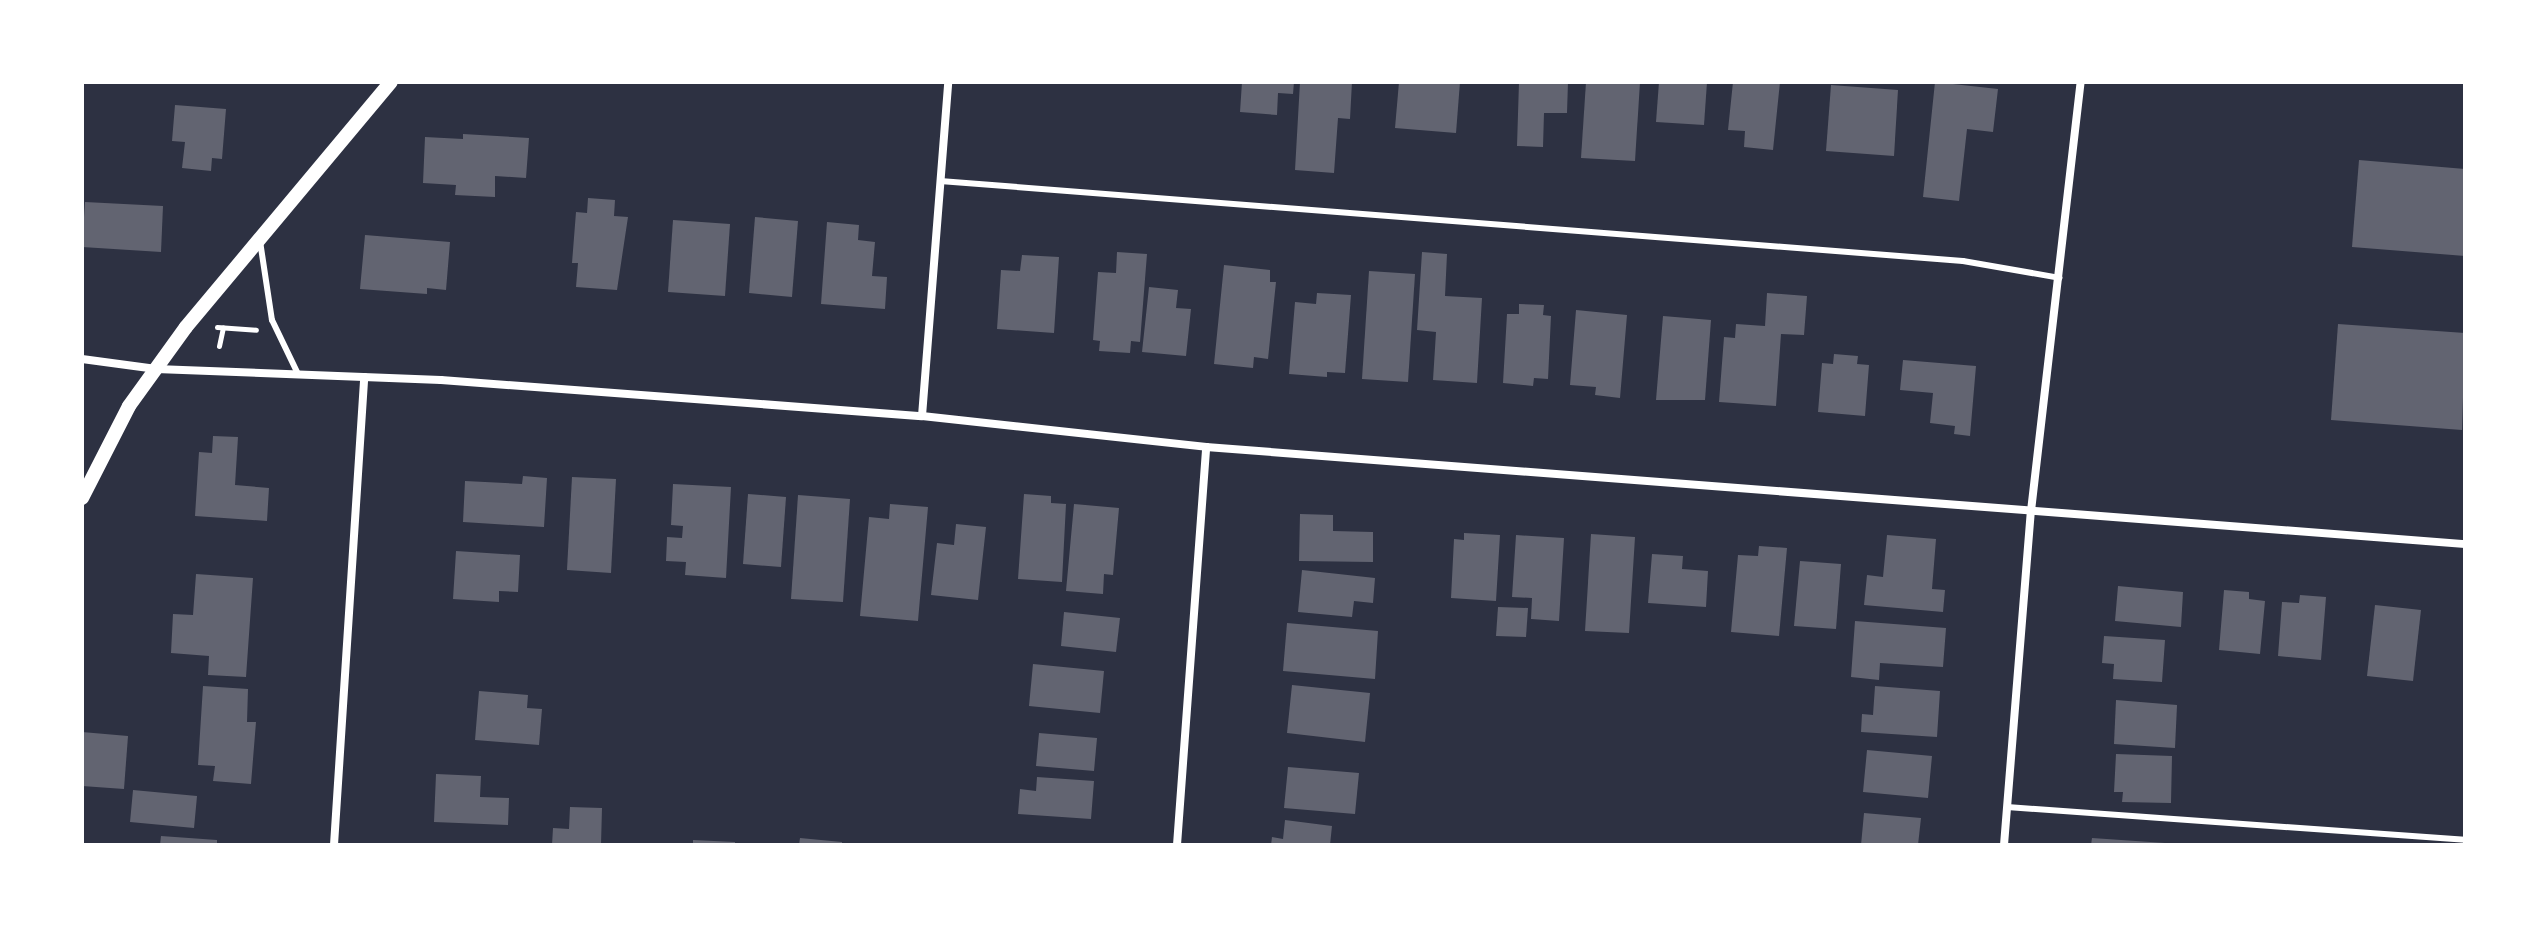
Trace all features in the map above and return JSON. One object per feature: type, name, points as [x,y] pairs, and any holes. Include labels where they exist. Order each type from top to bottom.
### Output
[{"type":"street","points":[[82,498],[129,406],[156,369],[391,82]]},
{"type":"street","points":[[922,416],[948,82]]},
{"type":"street","points":[[2004,845],[2031,511],[2081,82]]},
{"type":"street","points":[[82,359],[156,369],[364,377],[922,416],[1206,447],[2465,544]]},
{"type":"street","points":[[334,845],[364,377]]},
{"type":"street","points":[[1177,845],[1206,447]]},
{"type":"lane","points":[[940,181],[1963,261],[2060,278]]},
{"type":"lane","points":[[260,241],[272,320],[298,374]]},
{"type":"lane","points":[[2007,807],[2465,840]]},
{"type":"path","points":[[219,346],[220,327],[259,330]]},
{"type":"building","points":[[1242,82],[1294,82],[1293,94],[1278,93],[1277,115],[1240,112]]},
{"type":"building","points":[[1300,82],[1352,82],[1350,119],[1338,118],[1334,173],[1295,170]]},
{"type":"building","points":[[1399,82],[1460,82],[1456,133],[1395,128]]},
{"type":"building","points":[[1519,82],[1568,82],[1567,113],[1544,113],[1543,147],[1517,146]]},
{"type":"building","points":[[1586,82],[1640,82],[1635,161],[1581,158]]},
{"type":"building","points":[[1659,82],[1707,82],[1704,125],[1656,122]]},
{"type":"building","points":[[1733,82],[1780,82],[1773,150],[1744,147],[1745,131],[1728,130]]},
{"type":"building","points":[[1935,82],[1998,89],[1993,132],[1967,129],[1959,201],[1923,197]]},
{"type":"building","points":[[1831,85],[1898,90],[1894,156],[1826,151]]},
{"type":"building","points":[[175,105],[226,109],[222,159],[212,158],[211,171],[182,168],[185,142],[172,141]]},
{"type":"building","points":[[463,134],[529,138],[526,178],[495,176],[495,197],[455,195],[456,185],[423,183],[425,137],[463,139]]},
{"type":"building","points":[[2359,160],[2465,169],[2465,256],[2352,247]]},
{"type":"building","points":[[588,198],[615,200],[614,216],[628,217],[617,290],[576,287],[578,263],[572,263],[576,212],[587,213]]},
{"type":"building","points":[[85,202],[163,206],[161,252],[82,247]]},
{"type":"building","points":[[755,217],[798,221],[792,297],[749,293]]},
{"type":"building","points":[[673,220],[730,224],[725,296],[668,292]]},
{"type":"building","points":[[827,222],[859,225],[858,240],[875,242],[872,276],[887,277],[885,309],[821,304]]},
{"type":"building","points":[[365,235],[450,242],[446,290],[427,288],[427,294],[360,289]]},
{"type":"building","points":[[1117,252],[1147,254],[1140,342],[1131,341],[1130,353],[1099,351],[1100,341],[1093,340],[1098,272],[1116,273]]},
{"type":"building","points":[[1422,252],[1447,254],[1445,296],[1482,298],[1477,383],[1433,380],[1436,332],[1417,330]]},
{"type":"building","points":[[1022,255],[1059,257],[1054,333],[997,329],[1001,270],[1020,271]]},
{"type":"building","points":[[1224,265],[1270,270],[1270,282],[1276,282],[1268,359],[1254,357],[1253,368],[1214,364]]},
{"type":"building","points":[[1369,271],[1415,274],[1408,382],[1362,379]]},
{"type":"building","points":[[1149,287],[1178,290],[1176,308],[1191,309],[1186,356],[1142,352]]},
{"type":"building","points":[[1317,293],[1351,295],[1345,373],[1327,372],[1327,377],[1289,374],[1295,302],[1316,304]]},
{"type":"building","points":[[1767,293],[1807,296],[1804,335],[1781,334],[1776,406],[1719,402],[1724,337],[1735,338],[1736,324],[1765,326]]},
{"type":"building","points":[[1519,304],[1544,305],[1543,315],[1551,316],[1548,379],[1534,378],[1533,386],[1503,383],[1507,314],[1519,314]]},
{"type":"building","points":[[1576,310],[1627,315],[1620,398],[1595,395],[1596,387],[1570,385]]},
{"type":"building","points":[[1663,316],[1711,320],[1705,400],[1656,400]]},
{"type":"building","points":[[2338,324],[2465,333],[2462,430],[2331,420]]},
{"type":"building","points":[[1834,354],[1858,356],[1857,364],[1869,365],[1865,416],[1818,412],[1822,363],[1833,364]]},
{"type":"building","points":[[1903,360],[1976,366],[1970,436],[1954,434],[1955,426],[1930,423],[1933,393],[1900,390]]},
{"type":"building","points":[[213,436],[238,437],[235,485],[269,488],[267,521],[195,516],[199,452],[212,453]]},
{"type":"building","points":[[523,476],[547,478],[544,527],[463,522],[465,481],[522,484]]},
{"type":"building","points":[[572,477],[616,479],[611,573],[567,570]]},
{"type":"building","points":[[673,484],[731,487],[726,578],[685,575],[686,562],[666,561],[667,537],[682,538],[683,526],[671,525]]},
{"type":"building","points":[[748,494],[786,497],[781,567],[743,564]]},
{"type":"building","points":[[1024,494],[1051,496],[1051,503],[1066,504],[1062,582],[1018,579]]},
{"type":"building","points":[[798,495],[850,499],[843,602],[791,599]]},
{"type":"building","points":[[890,504],[928,507],[918,621],[860,616],[869,517],[889,519]]},
{"type":"building","points":[[1074,504],[1119,508],[1113,575],[1104,574],[1103,594],[1066,591]]},
{"type":"building","points":[[1300,514],[1333,515],[1333,531],[1373,532],[1373,562],[1299,561]]},
{"type":"building","points":[[956,524],[986,527],[978,600],[931,595],[937,543],[954,545]]},
{"type":"building","points":[[1464,533],[1500,535],[1496,601],[1451,598],[1454,539],[1464,540]]},
{"type":"building","points":[[1591,534],[1635,537],[1629,633],[1585,631]]},
{"type":"building","points":[[1516,535],[1564,538],[1559,621],[1531,619],[1532,598],[1512,597]]},
{"type":"building","points":[[1887,535],[1936,539],[1932,589],[1945,590],[1943,612],[1864,605],[1867,575],[1883,577]]},
{"type":"building","points":[[1759,546],[1787,548],[1779,636],[1731,632],[1738,555],[1758,556]]},
{"type":"building","points":[[456,551],[520,555],[518,592],[499,591],[499,602],[453,599]]},
{"type":"building","points":[[1652,554],[1683,556],[1682,569],[1708,571],[1706,607],[1648,603]]},
{"type":"building","points":[[1800,561],[1841,564],[1836,629],[1794,626]]},
{"type":"building","points":[[1302,570],[1375,578],[1373,603],[1354,601],[1352,617],[1298,612]]},
{"type":"building","points":[[196,574],[253,578],[246,677],[208,675],[209,656],[171,653],[173,614],[193,615]]},
{"type":"building","points":[[2118,586],[2183,592],[2181,627],[2115,621]]},
{"type":"building","points":[[2224,590],[2249,592],[2249,599],[2265,601],[2260,654],[2219,650]]},
{"type":"building","points":[[2300,595],[2326,597],[2321,660],[2278,656],[2282,602],[2299,603]]},
{"type":"building","points":[[2375,605],[2421,610],[2413,681],[2367,676]]},
{"type":"building","points":[[1498,607],[1528,608],[1526,637],[1496,636]]},
{"type":"building","points":[[1064,612],[1120,618],[1116,652],[1061,646]]},
{"type":"building","points":[[1855,621],[1946,628],[1943,667],[1880,663],[1879,680],[1851,677]]},
{"type":"building","points":[[1287,623],[1378,631],[1375,679],[1283,671]]},
{"type":"building","points":[[2104,636],[2165,640],[2162,682],[2113,679],[2114,664],[2102,663]]},
{"type":"building","points":[[1033,664],[1104,671],[1100,713],[1029,706]]},
{"type":"building","points":[[1292,685],[1370,693],[1365,742],[1287,733]]},
{"type":"building","points":[[203,686],[248,689],[247,722],[256,722],[251,784],[213,781],[215,766],[198,765]]},
{"type":"building","points":[[1875,686],[1940,691],[1937,737],[1861,732],[1862,714],[1873,715]]},
{"type":"building","points":[[479,691],[528,695],[527,708],[542,709],[539,745],[475,740]]},
{"type":"building","points":[[2116,700],[2177,705],[2175,748],[2114,744]]},
{"type":"building","points":[[82,732],[128,736],[124,789],[82,786]]},
{"type":"building","points":[[1039,733],[1097,738],[1094,771],[1036,766]]},
{"type":"building","points":[[1867,750],[1932,756],[1928,798],[1863,792]]},
{"type":"building","points":[[2116,754],[2172,756],[2171,803],[2122,802],[2123,792],[2114,792]]},
{"type":"building","points":[[1288,767],[1359,773],[1355,814],[1284,808]]},
{"type":"building","points":[[436,774],[481,776],[480,797],[509,798],[508,825],[434,822]]},
{"type":"building","points":[[1037,777],[1094,781],[1091,819],[1018,814],[1020,789],[1036,791]]},
{"type":"building","points":[[133,790],[197,796],[194,828],[130,822]]},
{"type":"building","points":[[570,807],[602,808],[601,845],[552,845],[553,828],[569,829]]},
{"type":"building","points":[[1864,813],[1921,818],[1918,845],[1861,845]]},
{"type":"building","points":[[1285,820],[1332,826],[1330,845],[1271,845],[1272,837],[1283,839]]},
{"type":"building","points":[[161,836],[217,840],[217,845],[160,845]]},
{"type":"building","points":[[800,838],[842,842],[842,845],[799,845]]},
{"type":"building","points":[[2092,838],[2165,843],[2165,845],[2091,845]]},
{"type":"building","points":[[693,840],[735,842],[735,845],[693,845]]}]
